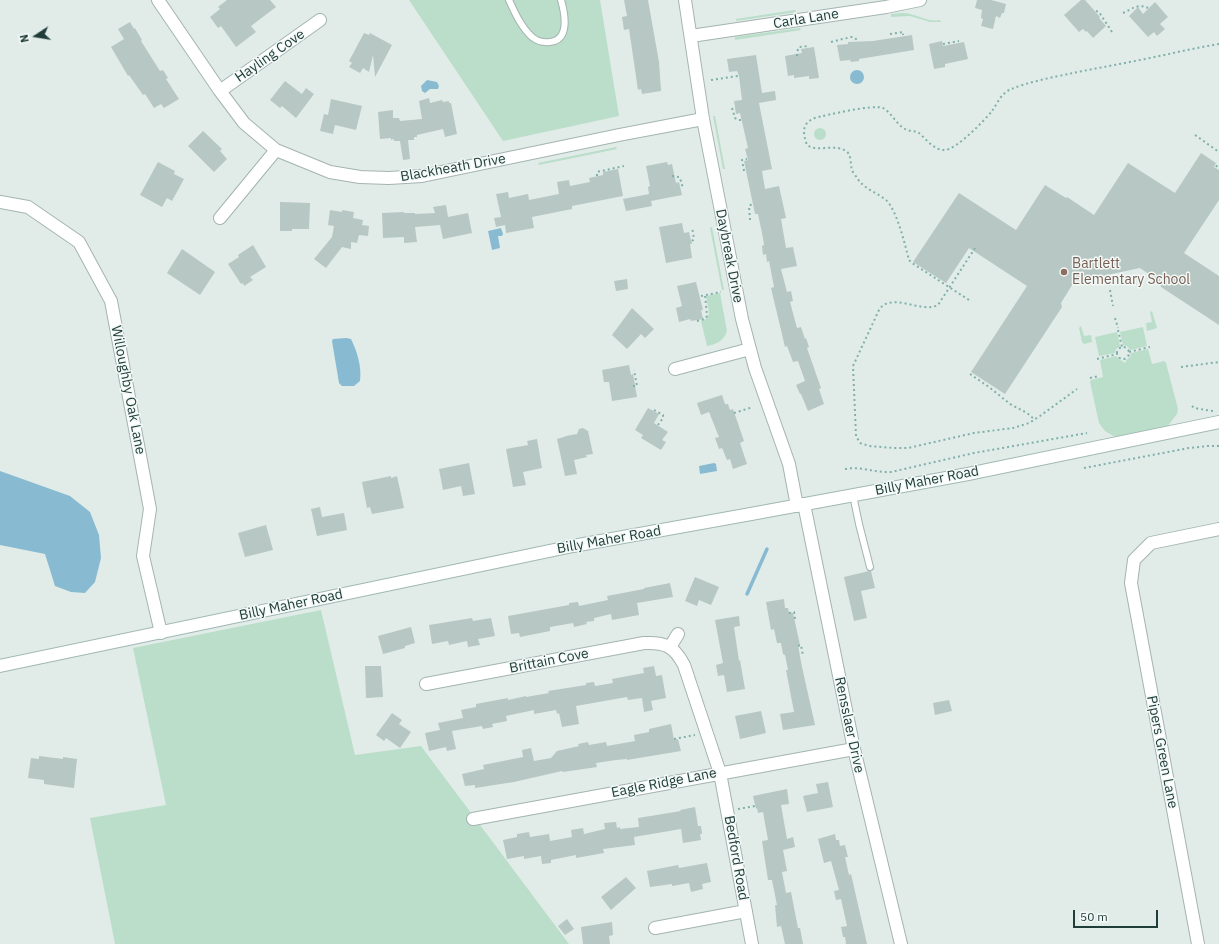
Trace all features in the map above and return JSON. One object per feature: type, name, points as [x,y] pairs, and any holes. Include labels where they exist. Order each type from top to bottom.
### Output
[{"type":"street","name":"Blackheath Drive","points":[[158,0],[220,91],[244,123],[276,150],[330,172],[360,177],[398,178],[429,175],[619,135],[703,120]]},
{"type":"street","name":"Daybreak Drive","points":[[685,0],[703,120],[733,280],[750,349],[763,392],[789,464],[800,505]]},
{"type":"street","name":"Carla Lane","points":[[691,36],[886,7],[920,0]]},
{"type":"street","name":"Hayling Cove","points":[[220,91],[320,20]]},
{"type":"street","points":[[220,218],[276,150]]},
{"type":"street","name":"Willoughby Oak Lane","points":[[0,202],[28,207],[79,242],[111,301],[150,509],[144,556],[161,633]]},
{"type":"street","points":[[675,368],[750,349]]},
{"type":"street","name":"Billy Maher Road","points":[[0,666],[573,546],[968,474],[1218,417]]},
{"type":"street","name":"Rensslaer Drive","points":[[800,505],[854,749],[901,944]]},
{"type":"street","name":"Pipers Green Lane","points":[[1198,944],[1131,583],[1134,560],[1152,543],[1219,529]]},
{"type":"street","points":[[678,634],[670,647],[678,654],[684,665],[720,773]]},
{"type":"street","name":"Brittain Cove","points":[[426,684],[644,643],[663,643],[670,647]]},
{"type":"street","name":"Eagle Ridge Lane","points":[[473,819],[854,749]]},
{"type":"street","name":"Bedford Road","points":[[720,773],[752,944]]},
{"type":"street","points":[[656,928],[746,911]]},
{"type":"lane","points":[[508,0],[521,24],[528,33],[539,41],[549,43],[561,37],[564,30],[561,0]]},
{"type":"lane","points":[[853,495],[870,567]]},
{"type":"path","points":[[1123,13],[1137,6],[1148,8]]},
{"type":"path","points":[[1096,11],[1099,12],[1112,32]]},
{"type":"path","points":[[890,34],[903,32],[903,35]]},
{"type":"path","points":[[830,42],[851,37],[857,40]]},
{"type":"path","points":[[943,44],[959,41]]},
{"type":"path","points":[[969,300],[909,260],[902,232],[887,201],[867,189],[859,180],[852,170],[848,153],[846,151],[838,148],[811,148],[807,146],[804,128],[806,123],[809,120],[817,118],[870,108],[883,108],[904,129],[918,133],[940,150],[948,150],[962,142],[989,115],[1007,90],[1082,71],[1219,44]]},
{"type":"path","points":[[797,56],[796,52],[799,47],[808,46]]},
{"type":"path","points":[[711,80],[738,76]]},
{"type":"path","points":[[732,108],[735,118],[742,120]]},
{"type":"path","points":[[1195,135],[1219,152]]},
{"type":"path","points":[[744,171],[742,160],[747,159]]},
{"type":"path","points":[[1216,167],[1219,163]]},
{"type":"path","points":[[597,176],[597,172],[624,166]]},
{"type":"path","points":[[672,176],[680,179],[683,189]]},
{"type":"path","points":[[750,220],[749,206],[754,203]]},
{"type":"path","points":[[692,227],[694,239],[692,241]]},
{"type":"path","points":[[975,248],[942,300],[935,307],[926,308],[896,302],[881,306],[853,366],[855,432],[860,443],[869,446],[908,448],[974,433],[1013,428],[1048,411],[1077,389]]},
{"type":"path","points":[[1110,290],[1113,306]]},
{"type":"path","points":[[701,296],[721,292]]},
{"type":"path","points":[[697,321],[705,319],[708,316],[705,295]]},
{"type":"path","points":[[1115,318],[1122,347]]},
{"type":"path","points":[[1122,347],[1126,347],[1129,352]]},
{"type":"path","points":[[1117,354],[1118,349],[1122,347]]},
{"type":"path","points":[[1129,352],[1150,347]]},
{"type":"path","points":[[1117,354],[1121,359],[1125,359],[1129,352]]},
{"type":"path","points":[[1098,358],[1117,354]]},
{"type":"path","points":[[1181,367],[1219,362]]},
{"type":"path","points":[[634,370],[637,386],[634,386]]},
{"type":"path","points":[[970,374],[1010,404],[1027,413],[1034,419]]},
{"type":"path","points":[[1090,378],[1099,376]]},
{"type":"path","points":[[1192,406],[1218,417]]},
{"type":"path","points":[[734,413],[753,407]]},
{"type":"path","points":[[654,410],[663,416],[658,425]]},
{"type":"path","points":[[845,469],[852,468],[885,473],[974,453],[1087,433]]},
{"type":"path","points":[[1084,468],[1189,448],[1219,446]]},
{"type":"path","points":[[789,613],[794,612],[795,619]]},
{"type":"path","points":[[798,646],[801,645],[803,656]]},
{"type":"path","points":[[674,739],[699,734]]},
{"type":"path","points":[[737,809],[755,806]]},
{"type":"green space","points":[[409,0],[600,0],[619,116],[503,141]]},
{"type":"green space","points":[[795,10],[796,12],[736,21],[736,19]]},
{"type":"green space","points":[[902,13],[935,21],[940,20],[941,22],[930,22],[910,16],[891,17],[891,14]]},
{"type":"green space","points":[[800,28],[801,30],[735,40],[735,37]]},
{"type":"green space","points":[[713,116],[715,116],[725,169],[723,169]]},
{"type":"green space","points":[[822,128],[825,129],[825,139],[818,140],[815,139],[814,132],[815,129]]},
{"type":"green space","points":[[616,147],[617,149],[539,165],[538,163]]},
{"type":"green space","points":[[712,227],[724,290],[722,290],[710,228]]},
{"type":"green space","points":[[720,293],[727,331],[720,342],[707,346],[701,321],[706,319],[709,313],[706,296]]},
{"type":"green space","points":[[1152,311],[1157,328],[1147,331],[1146,323],[1152,322],[1150,312]]},
{"type":"green space","points":[[1081,326],[1084,336],[1091,335],[1092,342],[1084,344],[1082,342],[1079,328]]},
{"type":"green space","points":[[1143,327],[1147,346],[1130,350],[1127,346],[1123,345],[1120,332]]},
{"type":"green space","points":[[1117,332],[1120,346],[1116,349],[1115,353],[1099,356],[1095,337]]},
{"type":"green space","points":[[1148,349],[1152,364],[1164,361],[1166,363],[1178,409],[1177,414],[1167,427],[1115,437],[1105,431],[1099,423],[1090,382],[1091,380],[1103,377],[1100,360],[1116,356],[1124,363],[1130,357],[1131,353]]},
{"type":"green space","points":[[321,610],[355,755],[421,746],[569,944],[115,944],[90,818],[166,805],[133,648]]},
{"type":"water","points":[[857,70],[862,72],[864,77],[862,82],[857,84],[852,82],[850,77],[852,72]]},
{"type":"water","points":[[427,80],[437,82],[439,86],[438,89],[430,89],[425,93],[422,91],[421,86]]},
{"type":"water","points":[[501,228],[503,234],[502,236],[498,236],[500,248],[492,250],[488,231]]},
{"type":"water","points":[[333,339],[351,339],[360,365],[360,381],[354,386],[342,386],[339,383],[332,341]]},
{"type":"water","points":[[714,463],[716,464],[717,471],[700,474],[699,466]]},
{"type":"water","points":[[0,471],[70,496],[90,512],[99,535],[101,558],[95,582],[85,593],[71,592],[55,586],[45,554],[0,545]]},
{"type":"building","points":[[227,0],[270,0],[276,7],[251,26],[256,32],[236,47],[221,26],[218,28],[210,17],[220,9],[218,7]]},
{"type":"building","points":[[624,0],[648,0],[659,62],[661,91],[642,94],[641,89],[638,90],[629,29],[624,30],[622,17],[627,16]]},
{"type":"building","points":[[977,0],[991,0],[1006,4],[1004,13],[1002,13],[1000,18],[996,16],[993,29],[981,26],[983,19],[981,18],[982,10],[975,8]]},
{"type":"building","points":[[1081,0],[1085,0],[1106,26],[1093,38],[1083,29],[1079,32],[1064,15]]},
{"type":"building","points":[[1155,2],[1168,17],[1160,24],[1165,29],[1157,36],[1154,32],[1148,37],[1129,16],[1138,7],[1143,14]]},
{"type":"building","points":[[130,22],[160,71],[163,70],[168,78],[166,79],[179,99],[164,108],[161,104],[154,108],[145,94],[143,95],[129,75],[128,76],[111,47],[124,39],[118,29]]},
{"type":"building","points":[[364,33],[369,35],[370,33],[392,45],[375,77],[373,55],[369,72],[363,68],[360,73],[349,67],[352,63],[349,61]]},
{"type":"building","points":[[912,35],[914,50],[859,59],[859,61],[840,61],[837,45],[848,44],[848,42],[873,41]]},
{"type":"building","points":[[942,41],[943,46],[964,42],[968,59],[945,64],[945,67],[934,69],[929,44]]},
{"type":"building","points":[[814,47],[819,78],[809,79],[809,76],[794,78],[794,75],[788,76],[785,56],[802,53],[801,49]]},
{"type":"building","points":[[756,55],[762,93],[775,91],[776,100],[759,103],[772,169],[762,171],[765,189],[779,186],[786,218],[781,219],[786,248],[793,247],[797,266],[781,269],[787,292],[791,291],[793,301],[790,302],[797,328],[801,327],[809,347],[807,348],[821,388],[819,389],[824,404],[808,411],[796,385],[805,381],[798,361],[793,362],[787,346],[785,347],[771,288],[774,287],[769,261],[767,262],[766,254],[763,255],[763,238],[758,214],[755,214],[744,161],[748,160],[745,149],[748,148],[740,113],[736,114],[734,101],[742,100],[739,76],[737,71],[729,72],[727,59]]},
{"type":"building","points":[[285,81],[302,94],[306,88],[314,94],[296,118],[282,106],[280,108],[270,100]]},
{"type":"building","points":[[429,98],[430,103],[442,100],[443,102],[449,101],[449,103],[451,103],[457,134],[445,137],[443,129],[417,135],[417,137],[414,137],[414,140],[408,140],[410,159],[403,160],[400,141],[394,141],[394,139],[391,140],[391,138],[380,139],[378,112],[393,110],[393,118],[399,118],[400,121],[422,119],[419,101]]},
{"type":"building","points":[[331,99],[362,106],[356,130],[335,125],[333,134],[320,131],[324,114],[328,115]]},
{"type":"building","points":[[203,131],[222,149],[220,151],[227,159],[214,172],[188,146]]},
{"type":"building","name":"Bartlett Elementary School","points":[[1201,153],[1216,163],[1214,167],[1219,170],[1219,200],[1184,253],[1219,276],[1219,325],[1161,287],[1160,282],[1140,268],[1074,282],[1061,303],[1062,307],[1005,394],[971,372],[1027,286],[969,248],[946,283],[913,262],[959,193],[1016,230],[1045,185],[1066,198],[1067,197],[1094,215],[1128,163],[1175,193]]},
{"type":"building","points":[[158,162],[175,171],[174,174],[184,179],[172,201],[167,198],[162,207],[140,195]]},
{"type":"building","points":[[667,162],[668,165],[672,164],[676,183],[679,182],[682,195],[651,201],[652,206],[626,211],[623,199],[649,194],[648,187],[650,186],[646,166]]},
{"type":"building","points":[[618,169],[623,196],[572,206],[572,209],[532,217],[534,228],[506,233],[505,225],[496,227],[494,218],[501,217],[496,194],[508,192],[509,198],[528,194],[529,200],[559,194],[557,182],[569,180],[570,186],[590,182],[589,178],[603,175],[603,172]]},
{"type":"building","points":[[280,202],[310,203],[309,229],[280,231]]},
{"type":"building","points":[[446,205],[448,217],[468,213],[472,233],[443,239],[440,225],[415,227],[417,242],[404,243],[404,237],[383,238],[382,213],[435,213],[433,207]]},
{"type":"building","points":[[330,210],[354,212],[353,218],[363,220],[362,225],[369,226],[368,236],[359,235],[357,243],[351,242],[351,249],[342,247],[326,268],[314,259],[332,237],[334,226],[328,225]]},
{"type":"building","points":[[682,223],[684,233],[689,232],[692,244],[690,244],[692,258],[666,263],[659,227]]},
{"type":"building","points":[[253,245],[266,267],[250,277],[253,280],[244,286],[243,283],[241,284],[228,264]]},
{"type":"building","points":[[182,249],[215,272],[200,295],[167,273]]},
{"type":"building","points":[[627,279],[628,289],[616,291],[614,281]]},
{"type":"building","points":[[696,282],[703,310],[701,310],[703,319],[691,321],[690,319],[679,322],[676,308],[682,306],[677,286]]},
{"type":"building","points":[[632,308],[654,329],[645,338],[641,334],[627,349],[612,335]]},
{"type":"building","points":[[629,365],[631,375],[633,374],[637,397],[612,401],[609,382],[604,382],[602,370]]},
{"type":"building","points":[[722,395],[725,404],[728,404],[730,410],[733,409],[744,441],[740,443],[747,464],[733,469],[730,459],[727,460],[722,448],[719,449],[715,438],[719,437],[709,412],[701,415],[697,403]]},
{"type":"building","points":[[648,408],[659,414],[654,423],[668,432],[662,440],[666,442],[661,450],[641,438],[643,435],[635,430]]},
{"type":"building","points":[[583,428],[588,431],[593,454],[574,460],[577,474],[565,476],[557,439],[577,434],[579,429]]},
{"type":"building","points":[[537,439],[542,468],[523,472],[526,485],[513,487],[506,449],[528,445],[527,441]]},
{"type":"building","points":[[469,463],[475,494],[463,496],[461,486],[443,490],[439,469]]},
{"type":"building","points":[[391,476],[391,478],[397,476],[404,508],[372,514],[370,507],[367,508],[362,482]]},
{"type":"building","points":[[320,507],[322,517],[344,513],[347,530],[317,536],[311,509]]},
{"type":"building","points":[[266,525],[273,550],[245,557],[238,533]]},
{"type":"building","points":[[871,571],[875,588],[861,591],[867,618],[854,621],[844,577]]},
{"type":"building","points":[[695,577],[719,587],[711,605],[699,600],[697,606],[685,601]]},
{"type":"building","points":[[670,583],[673,597],[637,603],[639,615],[612,620],[611,614],[594,618],[594,621],[586,622],[587,624],[574,627],[573,623],[550,627],[550,631],[520,637],[519,633],[511,634],[508,616],[569,605],[569,603],[578,602],[579,606],[608,600],[607,596]]},
{"type":"building","points":[[784,599],[785,608],[788,608],[789,613],[793,613],[800,645],[798,645],[802,667],[815,725],[783,730],[780,714],[794,712],[786,670],[788,670],[785,655],[783,654],[781,643],[777,643],[774,629],[771,630],[766,602]]},
{"type":"building","points":[[739,616],[740,626],[734,627],[745,689],[727,692],[724,675],[718,676],[716,665],[723,663],[715,620]]},
{"type":"building","points":[[472,618],[473,621],[491,618],[495,636],[478,639],[480,645],[468,647],[467,641],[449,645],[448,641],[432,644],[429,625]]},
{"type":"building","points":[[411,627],[415,643],[405,646],[405,648],[383,654],[378,636]]},
{"type":"building","points":[[365,666],[381,666],[383,697],[366,698]]},
{"type":"building","points":[[654,666],[656,676],[662,675],[666,698],[651,701],[653,710],[644,712],[642,698],[628,700],[627,697],[576,706],[579,724],[562,727],[559,713],[557,714],[556,710],[534,714],[534,710],[506,716],[507,721],[492,724],[493,727],[483,729],[482,726],[452,731],[456,749],[447,751],[446,747],[429,751],[425,733],[440,730],[438,723],[463,718],[461,710],[476,707],[476,704],[549,693],[548,691],[586,685],[586,683],[594,682],[595,686],[613,683],[612,679],[644,673],[643,668]]},
{"type":"building","points":[[949,700],[952,711],[935,715],[933,703]]},
{"type":"building","points":[[761,711],[766,733],[740,739],[735,716]]},
{"type":"building","points":[[392,713],[402,720],[399,724],[411,732],[400,748],[386,738],[384,741],[376,735]]},
{"type":"building","points":[[671,724],[674,740],[678,739],[681,751],[627,760],[596,763],[597,767],[562,771],[514,782],[475,788],[475,785],[465,786],[462,774],[484,769],[483,765],[523,757],[522,750],[531,748],[534,761],[551,758],[557,751],[579,746],[578,744],[588,742],[589,745],[606,742],[607,746],[635,741],[634,735],[649,732],[649,729]]},
{"type":"building","points":[[39,756],[77,759],[74,788],[44,784],[44,780],[28,778],[31,758],[39,759]]},
{"type":"building","points":[[828,782],[833,807],[807,812],[803,796],[818,793],[816,784]]},
{"type":"building","points":[[787,789],[789,804],[781,805],[787,839],[793,837],[795,847],[783,850],[787,871],[782,872],[786,893],[791,892],[798,928],[800,928],[803,944],[785,944],[781,926],[777,927],[775,905],[777,905],[772,880],[768,880],[762,841],[768,840],[763,812],[758,813],[753,796]]},
{"type":"building","points":[[695,807],[698,826],[701,826],[701,840],[683,843],[681,829],[634,837],[635,845],[603,849],[604,853],[576,858],[576,855],[551,860],[551,863],[542,864],[541,856],[524,859],[524,856],[507,859],[503,840],[517,837],[517,834],[529,832],[530,837],[549,834],[550,841],[572,837],[571,830],[583,828],[584,834],[605,829],[604,823],[616,822],[617,828],[620,827],[620,829],[639,827],[638,818],[681,811],[680,810]]},
{"type":"building","points":[[835,834],[836,840],[839,840],[840,846],[845,845],[848,857],[845,857],[849,875],[851,874],[867,944],[846,944],[845,937],[843,937],[841,927],[847,926],[841,899],[836,900],[834,891],[839,890],[831,861],[824,863],[818,839]]},
{"type":"building","points":[[707,863],[711,882],[702,884],[703,889],[691,892],[689,883],[672,886],[672,884],[650,887],[647,871],[678,865],[679,868]]},
{"type":"building","points":[[626,877],[636,888],[611,910],[601,897]]},
{"type":"building","points":[[567,919],[574,929],[565,935],[558,926]]},
{"type":"building","points":[[612,922],[613,935],[609,936],[610,944],[583,944],[581,927]]},
{"type":"waterway","points":[[747,594],[767,549]]},
{"type":"place","name":"Bartlett Elementary School","points":[[1064,272]]}]
